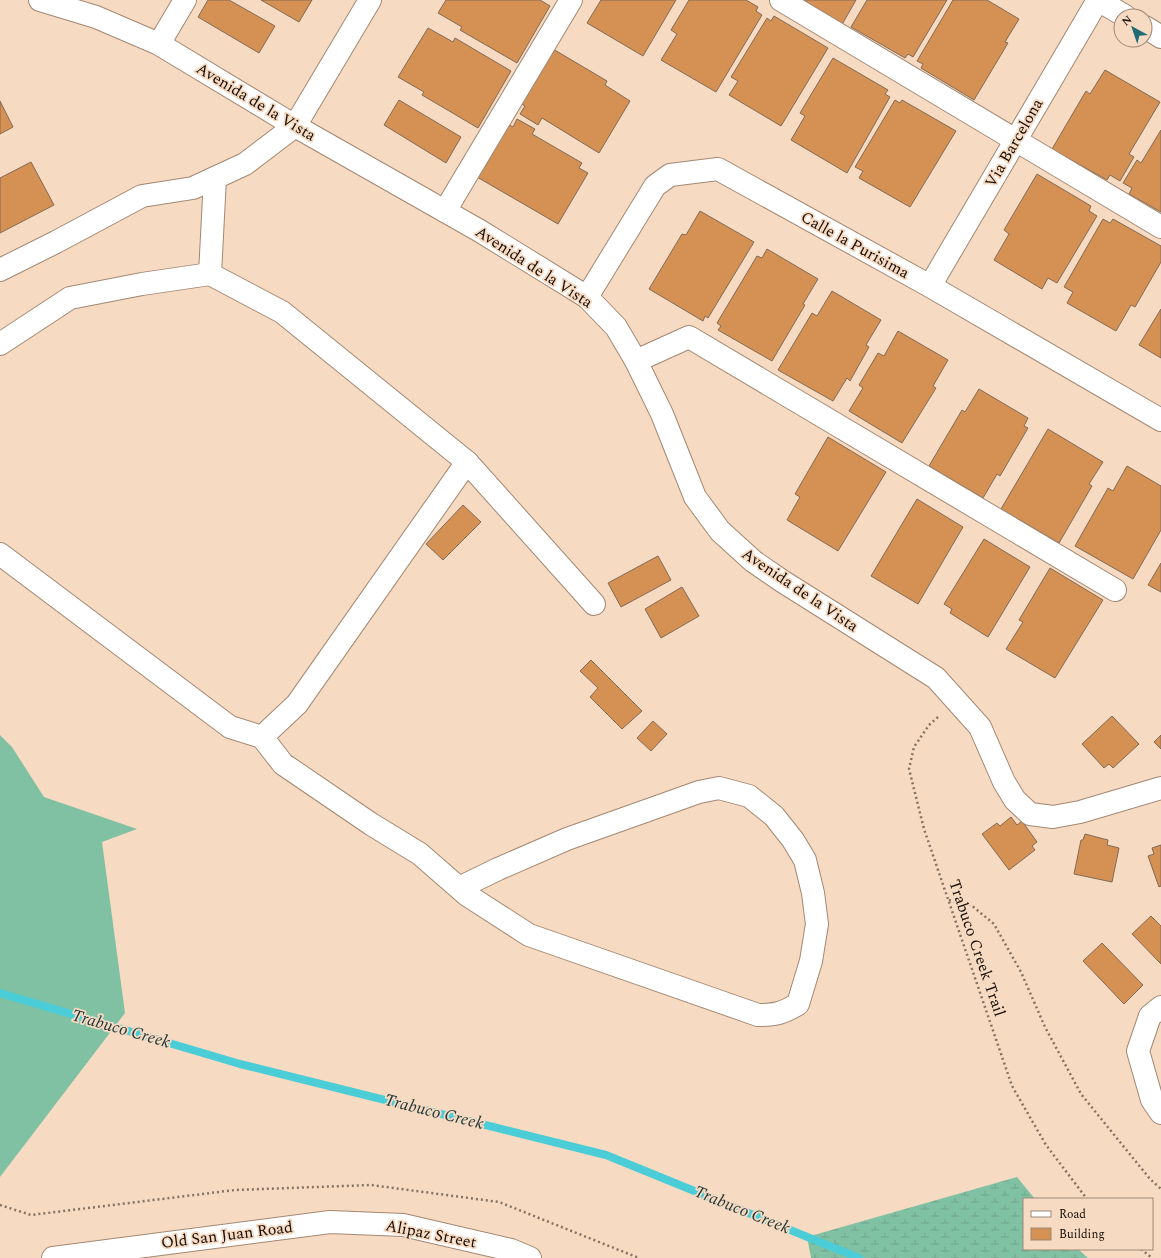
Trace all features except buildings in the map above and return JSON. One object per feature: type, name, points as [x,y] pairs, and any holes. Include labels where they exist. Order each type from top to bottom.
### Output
[{"type":"street","name":"Avenida de la Vista","points":[[40,0],[96,17],[158,44],[295,126],[480,231],[587,297],[616,327],[636,361],[662,414],[695,496],[720,531],[753,561],[782,581],[936,678],[980,727],[1004,782],[1015,800],[1030,814],[1054,817],[1080,812],[1161,788]]},
{"type":"street","points":[[158,44],[185,0]]},
{"type":"street","points":[[0,270],[142,196],[193,188],[246,164],[295,126],[370,0]]},
{"type":"street","points":[[445,211],[571,0]]},
{"type":"street","points":[[781,0],[1161,227]]},
{"type":"street","points":[[1098,0],[1113,9]]},
{"type":"street","name":"Via Barcelona","points":[[930,286],[1098,0]]},
{"type":"street","name":"Calle la Purisima","points":[[587,297],[655,186],[670,175],[718,169],[930,286],[1161,420]]},
{"type":"street","points":[[210,274],[215,178]]},
{"type":"street","points":[[0,344],[70,298],[142,284],[210,274],[282,312],[467,462],[594,604]]},
{"type":"street","points":[[636,361],[689,337],[1115,590]]},
{"type":"street","points":[[262,737],[297,704],[467,462]]},
{"type":"street","points":[[0,554],[230,727],[262,737],[283,764],[371,824],[420,854],[467,895],[529,935],[758,1015],[776,1015],[798,1004],[810,961],[817,924],[813,893],[805,860],[794,840],[774,816],[749,796],[719,788],[699,792],[567,839],[459,888]]},
{"type":"street","points":[[1161,1007],[1150,1016],[1138,1052],[1152,1100],[1161,1113]]},
{"type":"street","name":"Old San Juan Road","points":[[53,1258],[330,1222]]},
{"type":"street","name":"Alipaz Street","points":[[330,1222],[402,1225],[511,1250],[530,1258]]},
{"type":"path","name":"Trabuco Creek Trail","points":[[957,701],[928,725],[914,747],[909,769],[924,829],[1012,1086],[1046,1145],[1086,1198]]},
{"type":"path","points":[[949,900],[971,905],[994,924],[1021,972],[1045,1027],[1081,1094],[1150,1179],[1161,1189]]},
{"type":"path","points":[[1142,1250],[1152,1258]]},
{"type":"green space","points":[[0,735],[12,747],[44,797],[137,829],[102,842],[125,1013],[0,1177]]},
{"type":"green space","points":[[1017,1177],[1034,1198],[1023,1198],[1023,1250],[1079,1250],[1088,1258],[811,1258],[807,1237]]},
{"type":"waterway","name":"Trabuco Creek","points":[[0,993],[240,1064],[606,1155],[859,1258]]}]
